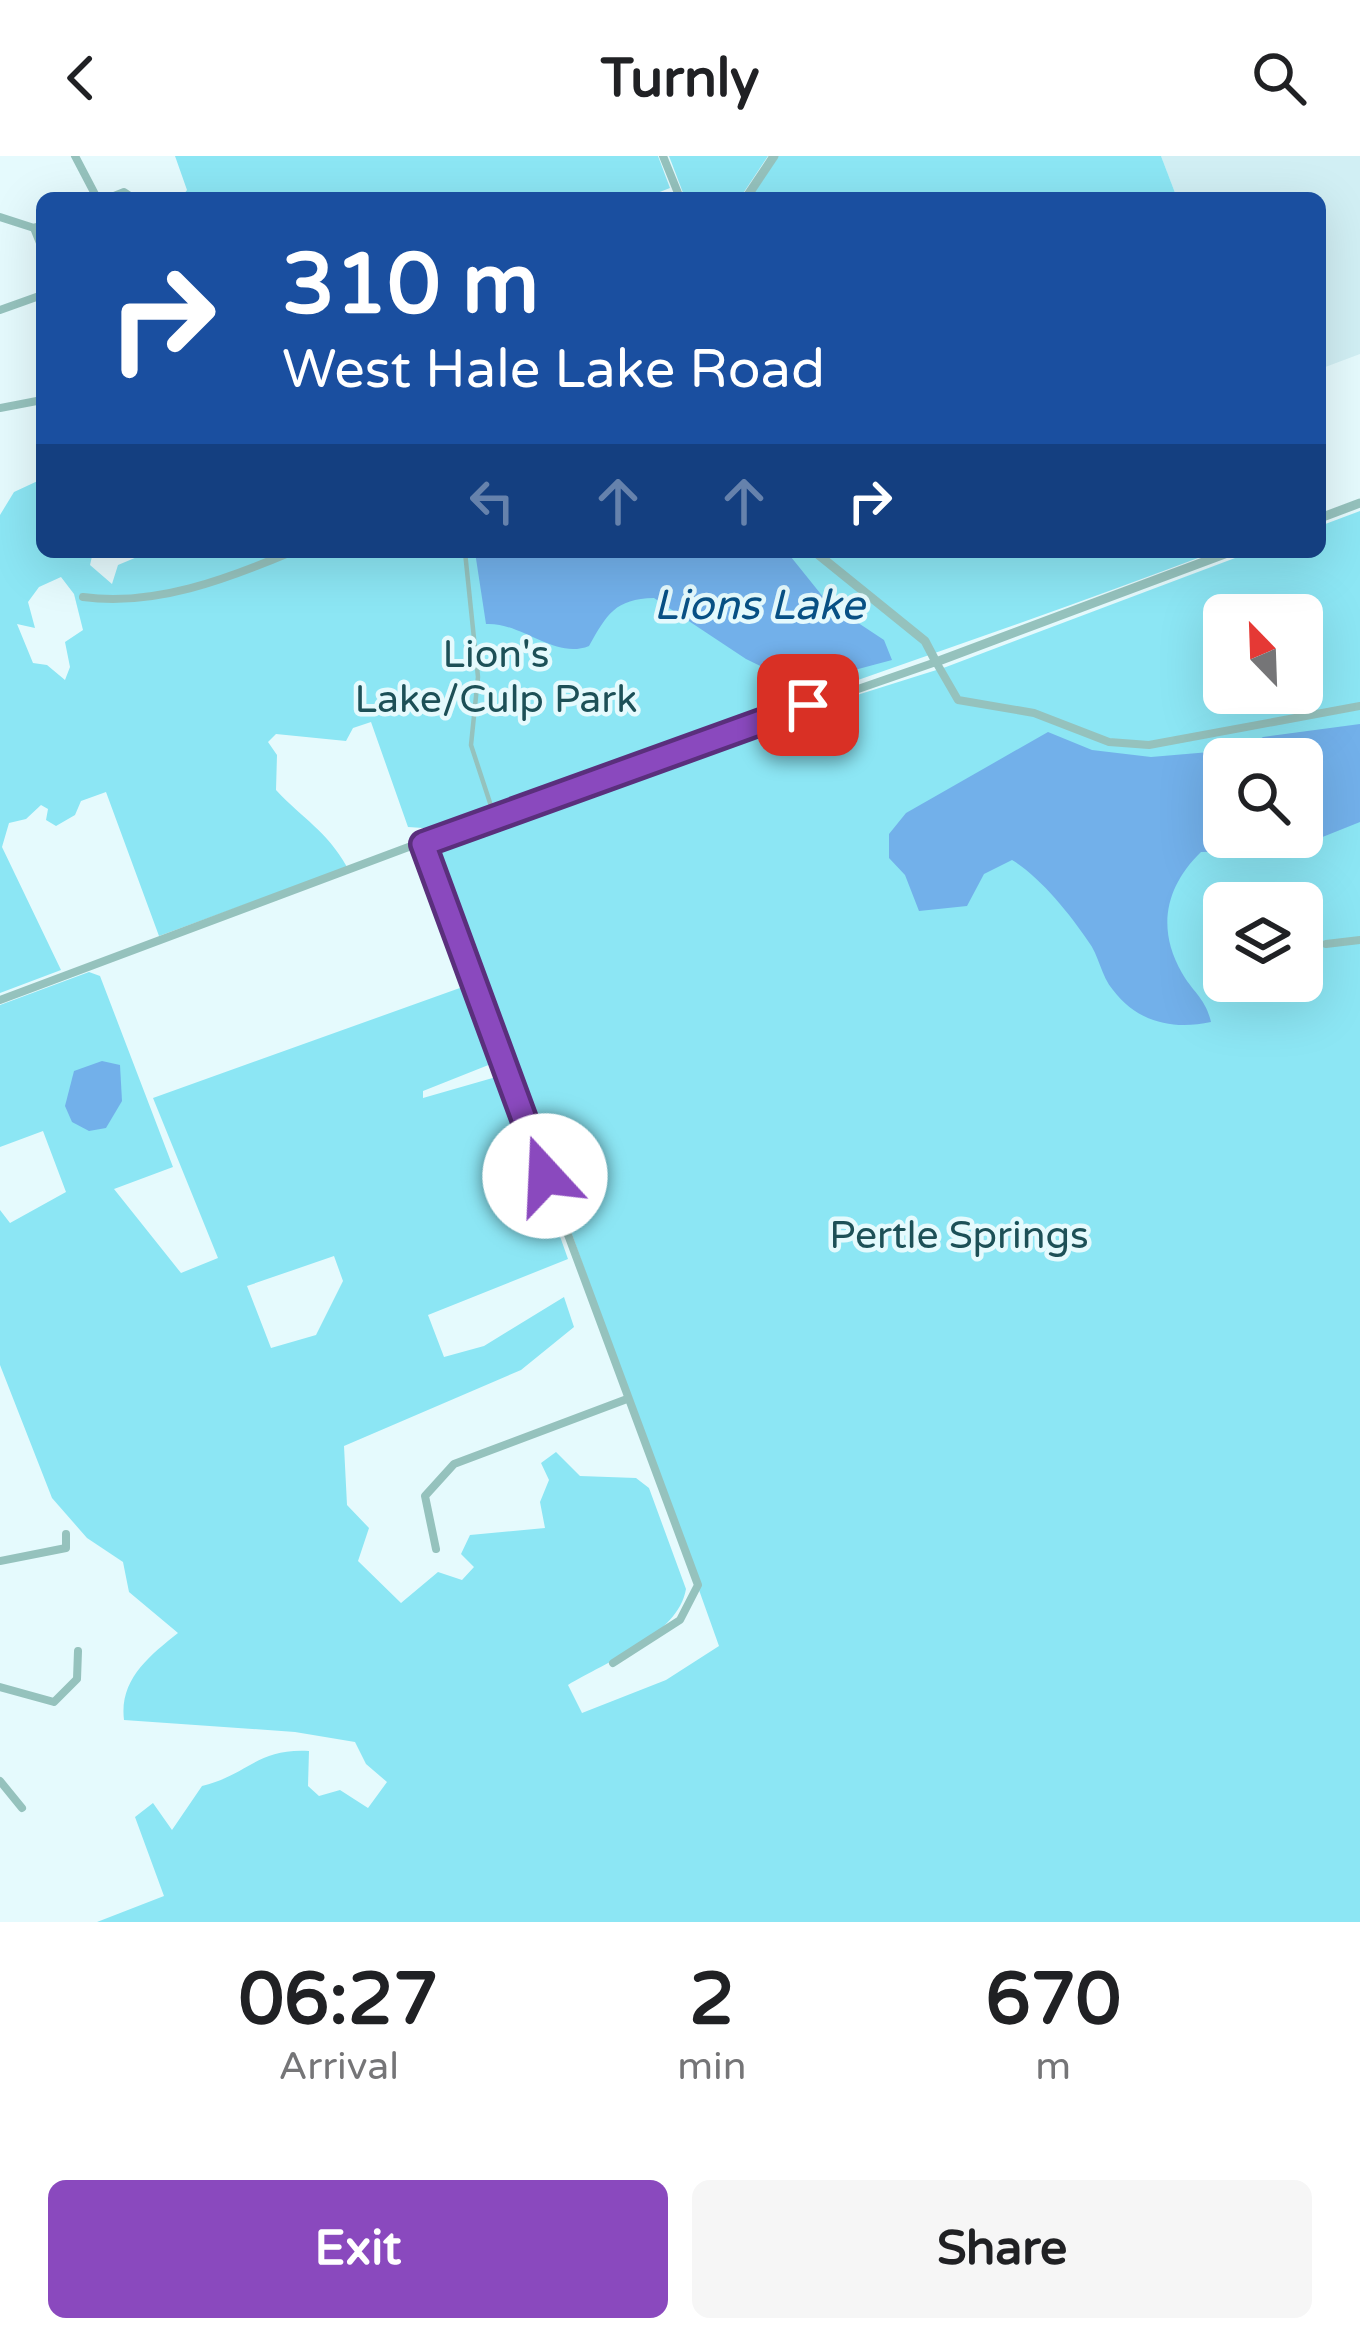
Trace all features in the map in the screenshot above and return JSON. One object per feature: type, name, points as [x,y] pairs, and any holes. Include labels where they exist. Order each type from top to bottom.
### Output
[{"type":"street","points":[[75,156],[94,192]]},
{"type":"street","points":[[663,156],[678,192]]},
{"type":"street","points":[[750,192],[774,156]]},
{"type":"street","points":[[0,217],[36,226]]},
{"type":"street","points":[[0,310],[36,297]]},
{"type":"street","points":[[0,408],[36,401]]},
{"type":"street","points":[[1326,516],[1360,503]]},
{"type":"street","points":[[83,597],[119,600],[170,593],[263,558]]},
{"type":"street","points":[[466,558],[478,677],[471,746],[494,815]]},
{"type":"street","points":[[822,558],[925,641],[958,700],[1034,713],[1085,736],[1123,744],[1202,739],[1360,706]]},
{"type":"street","points":[[0,1000],[494,815],[936,662],[1214,558]]},
{"type":"street","points":[[423,844],[698,1586],[680,1620],[613,1663]]},
{"type":"street","points":[[1326,944],[1360,940]]},
{"type":"street","points":[[436,1549],[424,1504],[436,1478],[454,1464],[627,1399]]},
{"type":"street","points":[[0,1561],[66,1548],[65,1534]]},
{"type":"street","points":[[0,1687],[54,1702],[77,1678],[78,1651]]},
{"type":"street","points":[[0,1780],[22,1808]]},
{"type":"shaded area","points":[[1161,156],[1360,156],[1360,354],[1326,367],[1326,192],[1175,192]]},
{"type":"green space","points":[[175,156],[658,156],[670,188],[660,192],[187,190]]},
{"type":"green space","points":[[669,156],[768,156],[744,192],[683,192]]},
{"type":"green space","points":[[774,156],[1161,156],[1175,192],[750,192]]},
{"type":"green space","name":"Lion's Lake/Culp Park","points":[[36,482],[36,558],[92,558],[90,565],[112,584],[118,565],[135,558],[1198,558],[427,836],[423,828],[408,827],[371,722],[353,728],[346,741],[276,734],[268,742],[277,755],[276,790],[323,834],[347,867],[159,936],[106,792],[81,801],[75,815],[56,826],[46,820],[48,809],[41,805],[26,819],[9,823],[2,847],[61,970],[0,993],[0,515],[14,492]],"holes":[[[61,577],[74,594],[83,630],[65,642],[70,667],[65,680],[47,665],[33,663],[17,624],[35,628],[28,602],[39,587]]]},
{"type":"green space","name":"Pertle Springs","points":[[1360,511],[1360,1922],[97,1922],[164,1896],[135,1817],[153,1803],[172,1830],[202,1786],[291,1751],[309,1751],[308,1786],[319,1796],[340,1790],[368,1808],[387,1782],[366,1764],[355,1742],[295,1732],[124,1720],[131,1681],[178,1633],[129,1592],[123,1562],[87,1538],[52,1498],[0,1365],[0,1210],[10,1223],[66,1192],[43,1131],[0,1147],[0,1005],[89,972],[100,976],[173,1167],[114,1189],[181,1273],[218,1258],[153,1098],[471,984],[496,1062],[423,1091],[423,1098],[503,1075],[568,1259],[428,1315],[444,1357],[484,1346],[564,1297],[574,1327],[521,1370],[344,1446],[347,1505],[369,1528],[358,1561],[401,1603],[438,1572],[462,1580],[474,1567],[461,1554],[470,1535],[545,1528],[540,1502],[549,1480],[541,1463],[556,1452],[580,1476],[636,1478],[649,1488],[686,1589],[680,1606],[655,1634],[568,1685],[582,1713],[666,1680],[719,1646],[433,845],[803,712],[946,667],[1235,558],[1326,558],[1326,524]],"holes":[[[334,1256],[343,1281],[316,1335],[271,1348],[247,1286]]]},
{"type":"water","name":"Lions Lake","points":[[476,558],[792,558],[828,603],[884,640],[892,660],[847,672],[833,684],[804,687],[746,659],[654,598],[621,605],[589,646],[576,649],[486,624]]},
{"type":"water","points":[[1360,724],[1360,822],[1323,837],[1323,738],[1262,738]]},
{"type":"water","points":[[1048,732],[1092,750],[1151,757],[1203,753],[1203,852],[1189,865],[1173,893],[1167,924],[1174,956],[1211,1022],[1170,1024],[1134,1010],[1109,984],[1092,947],[1063,908],[1012,860],[984,874],[967,906],[919,911],[905,875],[889,858],[889,834],[906,813]]},
{"type":"water","points":[[102,1061],[120,1065],[122,1101],[106,1128],[89,1131],[72,1122],[65,1106],[74,1071]]},
{"type":"route","points":[[545,1176],[423,844],[808,705]]}]
